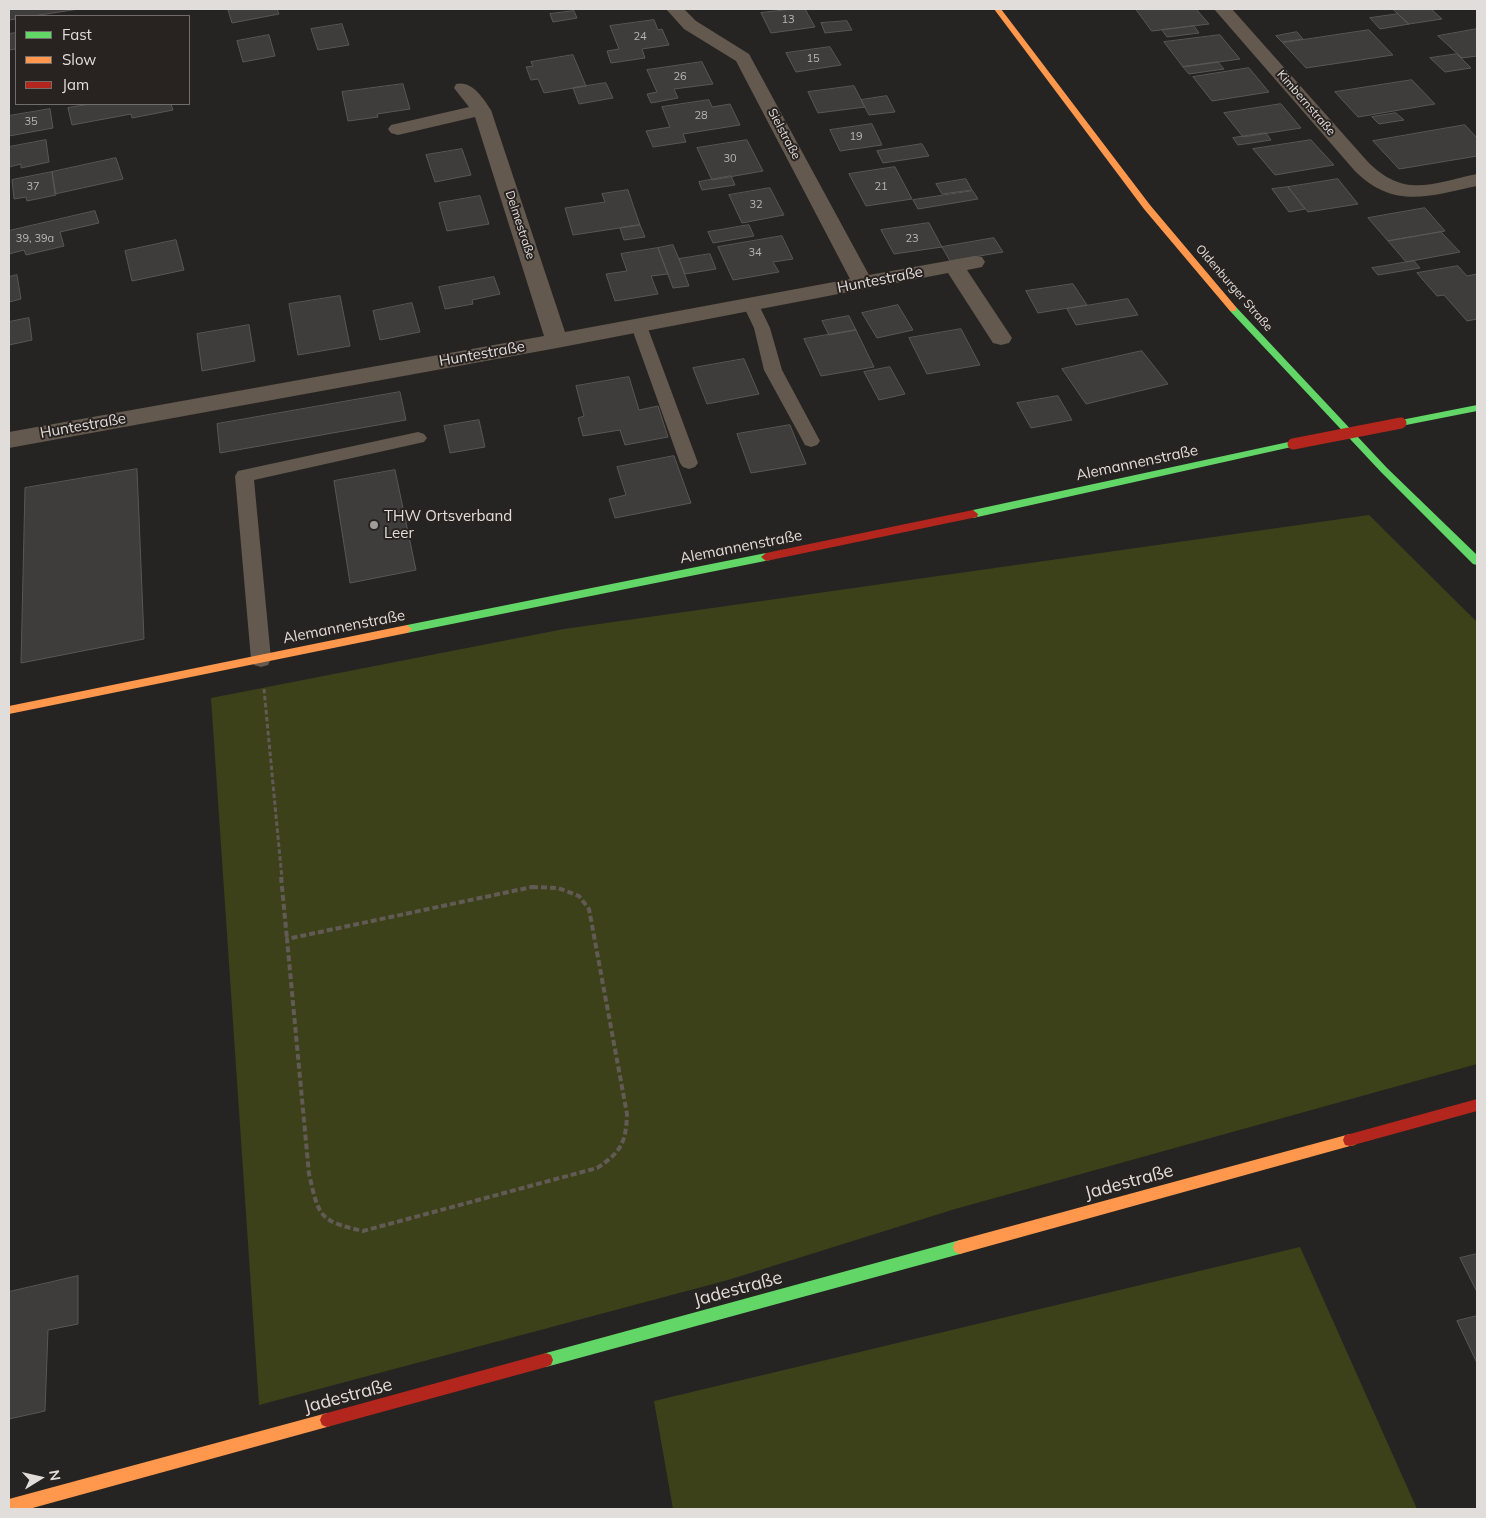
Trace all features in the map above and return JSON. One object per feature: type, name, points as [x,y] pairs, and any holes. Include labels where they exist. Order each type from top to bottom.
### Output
[{"type":"street","name":"Sielstraße","points":[[676,9],[690,25],[743,58],[862,284]]},
{"type":"street","name":"Oldenburger Straße","points":[[997,9],[1147,206],[1250,329],[1384,470],[1477,561]]},
{"type":"street","name":"Kimbernstraße","points":[[1223,9],[1361,166],[1381,184],[1395,189],[1417,191],[1477,180]]},
{"type":"street","name":"Delmestraße","points":[[463,88],[482,110],[557,341]]},
{"type":"street","points":[[398,130],[482,110]]},
{"type":"street","name":"Huntestraße","points":[[9,440],[639,326],[965,264],[1001,338]]},
{"type":"street","name":"Alemannenstraße","points":[[9,710],[902,529],[1293,444],[1477,408]]},
{"type":"street","name":"Jadestraße","points":[[9,1507],[1477,1105]]},
{"type":"lane","points":[[751,305],[762,328],[772,370],[811,440]]},
{"type":"lane","points":[[639,326],[689,463]]},
{"type":"lane","points":[[261,659],[244,476],[418,438]]},
{"type":"path","points":[[261,659],[287,939],[309,1174],[317,1208],[333,1224],[363,1231],[597,1168],[612,1157],[626,1136],[627,1114],[589,909],[579,896],[558,888],[532,887],[287,939]]},
{"type":"green space","points":[[1369,515],[1477,622],[1477,1064],[955,1209],[728,1280],[259,1405],[211,698],[564,629]]},
{"type":"green space","points":[[1300,1247],[1417,1509],[673,1509],[654,1401]]},
{"type":"building","points":[[9,9],[79,9],[40,15],[15,15],[15,19],[9,20]]},
{"type":"building","points":[[277,9],[279,14],[232,23],[228,10]]},
{"type":"building","points":[[805,9],[815,27],[771,33],[761,13]]},
{"type":"building","points":[[1136,9],[1196,9],[1209,24],[1152,31]]},
{"type":"building","points":[[1393,9],[1431,9],[1442,19],[1409,24]]},
{"type":"building","points":[[574,11],[577,18],[553,22],[550,14]]},
{"type":"building","points":[[1398,14],[1409,24],[1380,29],[1370,18]]},
{"type":"building","points":[[654,20],[658,30],[662,29],[669,45],[642,49],[645,58],[611,63],[607,51],[619,49],[610,26]]},
{"type":"building","points":[[847,21],[852,30],[825,33],[821,23]]},
{"type":"building","points":[[342,24],[349,45],[318,50],[311,29]]},
{"type":"building","points":[[1194,26],[1199,33],[1167,37],[1162,30]]},
{"type":"building","points":[[1477,29],[1477,56],[1462,58],[1438,36]]},
{"type":"building","points":[[1369,30],[1393,55],[1306,68],[1283,43]]},
{"type":"building","points":[[1297,32],[1303,39],[1282,42],[1276,36]]},
{"type":"building","points":[[15,33],[15,49],[9,50],[9,34]]},
{"type":"building","points":[[269,35],[275,56],[243,62],[237,41]]},
{"type":"building","points":[[1220,35],[1240,59],[1183,67],[1164,42]]},
{"type":"building","points":[[830,47],[841,65],[796,72],[786,53]]},
{"type":"building","points":[[1457,54],[1471,68],[1445,72],[1430,58]]},
{"type":"building","points":[[573,55],[586,86],[544,93],[538,79],[531,80],[526,67],[533,66],[531,62]]},
{"type":"building","points":[[702,62],[713,84],[674,89],[678,98],[651,103],[647,94],[657,92],[647,70]]},
{"type":"building","points":[[1218,62],[1224,69],[1189,74],[1183,67]]},
{"type":"building","points":[[1249,68],[1269,92],[1212,101],[1193,77]]},
{"type":"building","points":[[1412,80],[1435,104],[1358,117],[1335,92]]},
{"type":"building","points":[[606,83],[613,98],[579,104],[573,88]]},
{"type":"building","points":[[403,84],[410,109],[377,114],[378,117],[348,121],[342,92]]},
{"type":"building","points":[[854,86],[865,107],[818,113],[808,92]]},
{"type":"building","points":[[887,96],[895,112],[869,115],[861,100]]},
{"type":"building","points":[[709,100],[712,107],[730,104],[740,125],[683,134],[686,142],[653,147],[646,131],[670,127],[662,107]]},
{"type":"building","points":[[1281,104],[1301,128],[1243,137],[1224,113]]},
{"type":"building","points":[[84,105],[171,105],[173,110],[132,118],[131,114],[72,125],[68,108]]},
{"type":"building","points":[[50,109],[53,128],[9,136],[9,116]]},
{"type":"building","points":[[1396,113],[1404,120],[1379,124],[1372,117]]},
{"type":"building","points":[[872,124],[882,145],[840,151],[830,130]]},
{"type":"building","points":[[1465,125],[1477,138],[1477,156],[1399,169],[1373,141]]},
{"type":"building","points":[[1266,133],[1271,140],[1238,145],[1233,138]]},
{"type":"building","points":[[46,140],[49,162],[21,168],[21,164],[9,167],[9,147]]},
{"type":"building","points":[[747,140],[763,171],[712,180],[697,148]]},
{"type":"building","points":[[1311,140],[1334,165],[1275,175],[1253,149]]},
{"type":"building","points":[[922,144],[929,156],[883,163],[877,151]]},
{"type":"building","points":[[462,149],[471,175],[435,182],[426,155]]},
{"type":"building","points":[[116,158],[123,179],[55,194],[52,172]]},
{"type":"building","points":[[895,167],[912,199],[866,206],[849,174]]},
{"type":"building","points":[[52,172],[56,195],[27,201],[26,197],[14,199],[12,180]]},
{"type":"building","points":[[731,176],[735,185],[702,190],[699,182]]},
{"type":"building","points":[[966,179],[972,190],[942,194],[936,184]]},
{"type":"building","points":[[1338,179],[1358,204],[1308,212],[1288,187]]},
{"type":"building","points":[[1288,187],[1305,209],[1289,212],[1272,189]]},
{"type":"building","points":[[770,188],[784,215],[742,223],[729,195]]},
{"type":"building","points":[[628,190],[640,225],[573,235],[565,208],[605,202],[602,194]]},
{"type":"building","points":[[973,191],[978,199],[918,209],[913,200]]},
{"type":"building","points":[[480,196],[489,224],[447,231],[439,203]]},
{"type":"building","points":[[1425,208],[1445,231],[1388,241],[1368,218]]},
{"type":"building","points":[[95,211],[99,223],[60,232],[64,246],[26,255],[24,250],[9,254],[9,231]]},
{"type":"building","points":[[929,223],[942,247],[894,254],[881,230]]},
{"type":"building","points":[[640,225],[645,237],[624,240],[620,228]]},
{"type":"building","points":[[749,225],[754,236],[713,243],[708,232]]},
{"type":"building","points":[[1441,232],[1460,252],[1406,262],[1388,241]]},
{"type":"building","points":[[782,236],[793,259],[773,262],[779,272],[733,280],[718,247]]},
{"type":"building","points":[[994,238],[1003,252],[950,261],[942,247]]},
{"type":"building","points":[[176,240],[184,270],[132,281],[125,251]]},
{"type":"building","points":[[673,245],[689,286],[673,288],[658,248]]},
{"type":"building","points":[[658,248],[668,274],[651,276],[658,294],[615,301],[606,274],[627,271],[621,254]]},
{"type":"building","points":[[710,254],[716,269],[685,274],[679,259]]},
{"type":"building","points":[[1414,261],[1420,268],[1378,275],[1372,268]]},
{"type":"building","points":[[1458,266],[1467,276],[1477,274],[1477,319],[1467,321],[1444,295],[1437,296],[1417,273]]},
{"type":"building","points":[[17,275],[21,299],[9,302],[9,277]]},
{"type":"building","points":[[494,277],[500,294],[472,300],[473,304],[445,309],[439,287]]},
{"type":"building","points":[[1073,284],[1087,305],[1038,313],[1026,291]]},
{"type":"building","points":[[340,296],[350,346],[298,355],[289,304]]},
{"type":"building","points":[[1128,299],[1138,315],[1076,325],[1067,309]]},
{"type":"building","points":[[412,303],[420,332],[380,340],[373,311]]},
{"type":"building","points":[[898,305],[913,330],[877,338],[862,313]]},
{"type":"building","points":[[849,316],[856,330],[829,335],[822,321]]},
{"type":"building","points":[[29,318],[32,340],[9,345],[9,322]]},
{"type":"building","points":[[249,325],[255,361],[202,371],[197,334]]},
{"type":"building","points":[[961,329],[980,365],[927,374],[909,338]]},
{"type":"building","points":[[856,330],[874,367],[821,376],[804,339]]},
{"type":"building","points":[[1142,351],[1168,384],[1086,404],[1062,369]]},
{"type":"building","points":[[744,359],[759,394],[707,404],[693,368]]},
{"type":"building","points":[[890,367],[905,394],[879,400],[864,372]]},
{"type":"building","points":[[629,377],[639,410],[658,406],[668,437],[625,445],[620,430],[583,436],[578,418],[584,416],[576,386]]},
{"type":"building","points":[[400,392],[406,420],[220,453],[217,424]]},
{"type":"building","points":[[1058,396],[1072,420],[1031,428],[1017,403]]},
{"type":"building","points":[[479,420],[485,447],[450,453],[444,426]]},
{"type":"building","points":[[790,425],[806,464],[751,473],[737,434]]},
{"type":"building","points":[[674,456],[691,503],[615,518],[609,499],[626,495],[617,467]]},
{"type":"building","points":[[137,469],[144,639],[21,663],[25,488]]},
{"type":"building","name":"THW Ortsverband Leer","points":[[395,470],[416,570],[350,583],[334,481]]},
{"type":"building","points":[[1477,1254],[1477,1292],[1460,1258]]},
{"type":"building","points":[[78,1276],[78,1324],[48,1330],[45,1411],[9,1419],[9,1292]]},
{"type":"building","points":[[1477,1316],[1477,1363],[1457,1321]]},
{"type":"traffic: fast","points":[[1233,309],[1384,470],[1477,561]]},
{"type":"traffic: fast","points":[[1401,423],[1477,408]]},
{"type":"traffic: fast","points":[[973,514],[1293,444]]},
{"type":"traffic: fast","points":[[407,629],[766,557]]},
{"type":"traffic: fast","points":[[546,1360],[960,1247]]},
{"type":"traffic: slow","points":[[997,9],[1147,207],[1233,309]]},
{"type":"traffic: slow","points":[[9,710],[407,629]]},
{"type":"traffic: slow","points":[[960,1247],[1350,1140]]},
{"type":"traffic: slow","points":[[9,1507],[327,1420]]},
{"type":"traffic: jam","points":[[1293,444],[1401,423]]},
{"type":"traffic: jam","points":[[766,557],[973,514]]},
{"type":"traffic: jam","points":[[1350,1140],[1477,1105]]},
{"type":"traffic: jam","points":[[327,1420],[546,1360]]},
{"type":"place","name":"THW Ortsverband Leer","points":[[374,525]]}]
